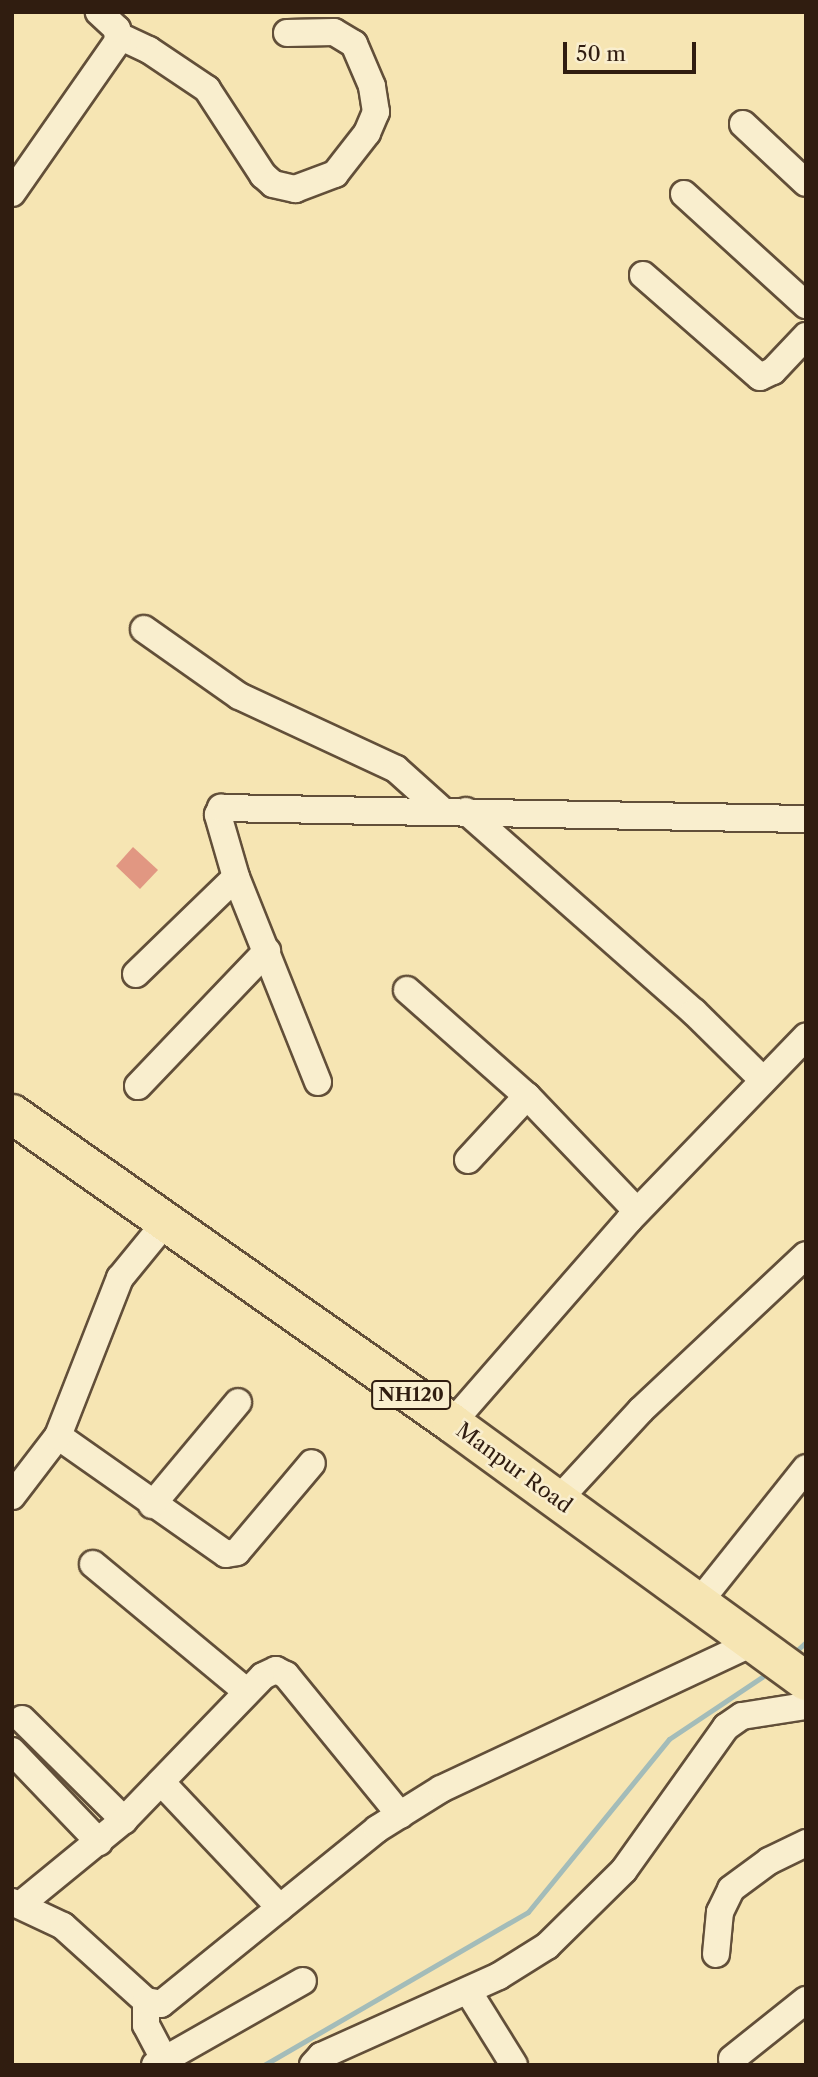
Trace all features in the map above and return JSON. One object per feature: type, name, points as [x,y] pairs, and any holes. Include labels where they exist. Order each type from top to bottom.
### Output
[{"type":"highway","name":"Manpur Road","points":[[12,1114],[452,1423],[700,1601],[752,1643],[806,1681]]},
{"type":"street","points":[[99,12],[119,36],[149,50],[207,89],[263,175],[273,184],[295,189],[335,174],[367,133],[376,112],[372,86],[354,44],[334,32],[287,33]]},
{"type":"street","points":[[12,193],[119,36]]},
{"type":"street","points":[[743,124],[806,183]]},
{"type":"street","points":[[684,194],[806,305]]},
{"type":"street","points":[[643,275],[760,377],[773,372],[806,336]]},
{"type":"street","points":[[145,629],[239,696],[396,769],[455,812],[694,1012],[763,1080]]},
{"type":"street","points":[[318,1082],[236,877],[218,815],[224,807],[806,819]]},
{"type":"street","points":[[136,974],[236,877]]},
{"type":"street","points":[[138,1086],[267,951]]},
{"type":"street","points":[[407,990],[527,1096],[637,1211]]},
{"type":"street","points":[[452,1423],[637,1211],[806,1037]]},
{"type":"street","points":[[468,1160],[527,1096]]},
{"type":"street","points":[[12,1496],[58,1436],[120,1278],[165,1223]]},
{"type":"street","points":[[558,1500],[641,1409],[806,1255]]},
{"type":"street","points":[[152,1505],[238,1402]]},
{"type":"street","points":[[58,1436],[218,1551],[233,1554],[312,1463]]},
{"type":"street","points":[[700,1601],[806,1468]]},
{"type":"street","points":[[93,1564],[247,1692]]},
{"type":"street","points":[[400,1815],[286,1675],[269,1672],[124,1820],[16,1904],[63,1926],[146,2001],[155,2005],[167,2002],[280,1908],[400,1815],[441,1789],[752,1643]]},
{"type":"street","points":[[313,2065],[321,2056],[468,1992],[547,1946],[624,1870],[726,1727],[742,1716],[806,1706]]},
{"type":"street","points":[[22,1719],[124,1820]]},
{"type":"street","points":[[12,1751],[99,1842]]},
{"type":"street","points":[[161,1782],[280,1908]]},
{"type":"street","points":[[716,1954],[720,1912],[731,1889],[769,1861],[806,1843]]},
{"type":"street","points":[[146,2001],[146,2025],[160,2063],[303,1981]]},
{"type":"street","points":[[468,1992],[514,2065]]},
{"type":"street","points":[[733,2059],[806,2000]]},
{"type":"building","points":[[133,847],[158,870],[140,889],[116,866]]},
{"type":"waterway","points":[[793,1654],[806,1642]]},
{"type":"waterway","points":[[264,2065],[528,1912],[669,1739],[762,1677]]}]
